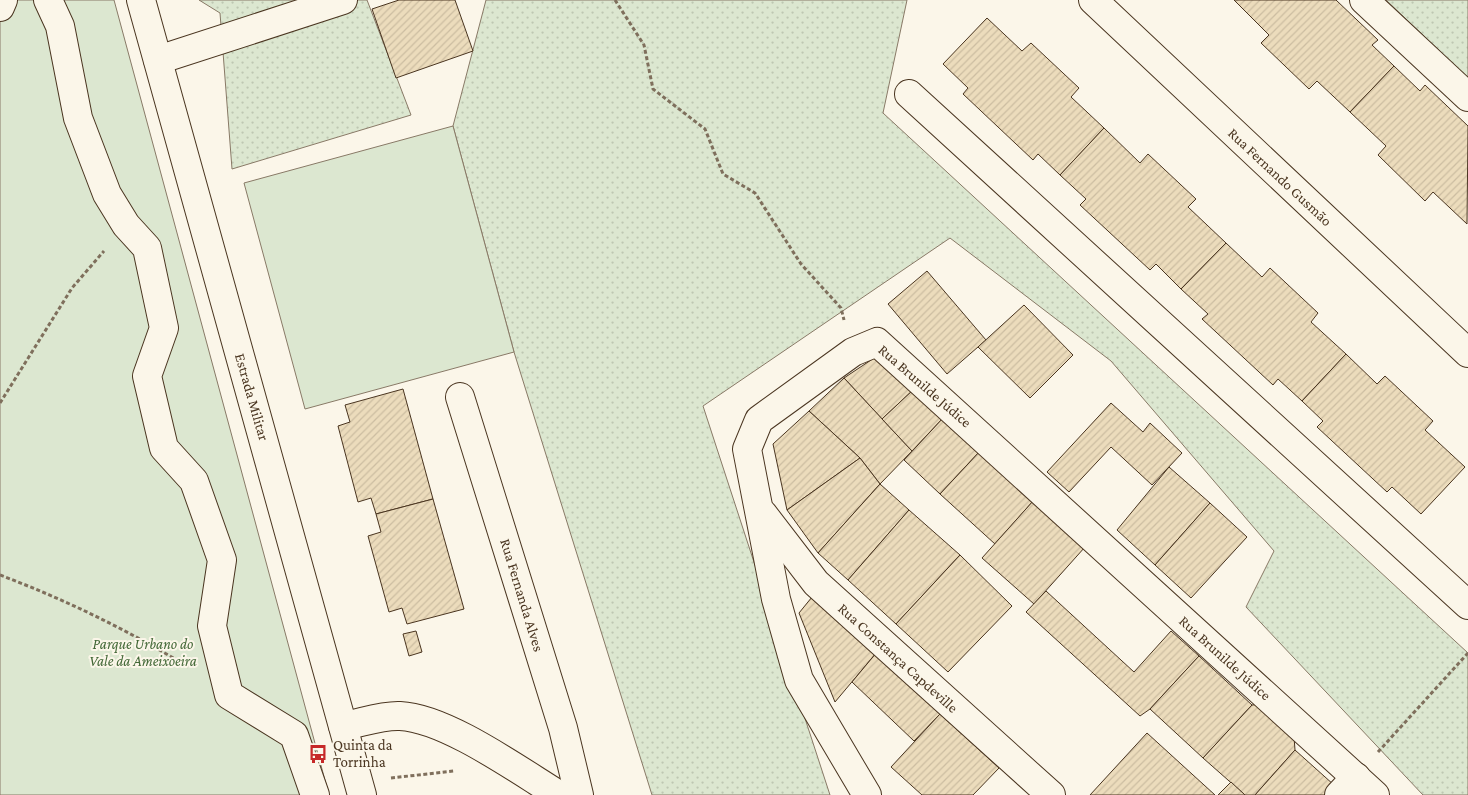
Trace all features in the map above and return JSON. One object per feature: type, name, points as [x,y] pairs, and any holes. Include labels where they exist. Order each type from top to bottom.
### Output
[{"type":"street","points":[[0,7],[3,0]]},
{"type":"street","points":[[48,0],[60,26],[78,118],[107,194],[126,225],[146,248],[164,328],[147,376],[164,448],[194,481],[222,560],[212,626],[229,695],[294,734],[315,795]]},
{"type":"street","name":"Estrada Militar","points":[[141,0],[362,795]]},
{"type":"street","points":[[158,60],[343,0]]},
{"type":"street","name":"Rua Fernando Gusmão","points":[[1093,0],[1468,353]]},
{"type":"street","points":[[1364,0],[1468,97]]},
{"type":"street","points":[[909,94],[1468,605]]},
{"type":"street","name":"Rua Brunilde Júdice","points":[[867,795],[799,680],[776,599],[747,449],[759,420],[853,352],[877,342],[897,358],[1357,789]]},
{"type":"street","name":"Rua Fernanda Alves","points":[[460,397],[563,728],[579,795]]},
{"type":"street","name":"Rua Constança Capdeville","points":[[759,509],[816,583],[1051,795]]},
{"type":"street","points":[[343,726],[399,716],[425,720],[451,730],[559,795]]},
{"type":"path","points":[[615,0],[644,45],[654,89],[705,129],[723,174],[755,193],[801,264],[841,308],[853,352]]},
{"type":"path","points":[[0,402],[72,288],[126,225]]},
{"type":"path","points":[[0,575],[47,593],[108,622],[169,656],[229,695]]},
{"type":"path","points":[[1357,789],[1468,652]]},
{"type":"green space","name":"Parque Urbano do Vale da Ameixoeira","points":[[0,0],[114,0],[329,795],[0,795]]},
{"type":"green space","points":[[199,0],[367,0],[411,115],[232,169],[220,13]]},
{"type":"green space","points":[[486,0],[907,0],[883,113],[1468,653],[1468,795],[1423,795],[1246,607],[1274,551],[1111,361],[950,238],[703,406],[830,795],[652,795],[514,352],[453,126]]},
{"type":"green space","points":[[1386,0],[1468,0],[1468,78]]},
{"type":"green space","points":[[453,126],[514,352],[305,409],[244,183]]},
{"type":"building","points":[[399,0],[455,0],[473,51],[396,78],[372,9]]},
{"type":"building","points":[[1234,0],[1336,0],[1378,40],[1372,45],[1394,66],[1350,112],[1317,81],[1309,89],[1261,43],[1269,35]]},
{"type":"building","points":[[987,18],[1022,51],[1031,43],[1079,88],[1071,97],[1104,128],[1060,175],[1038,154],[1033,160],[963,94],[968,88],[943,64]]},
{"type":"building","points":[[1394,66],[1420,91],[1425,85],[1468,126],[1467,224],[1433,192],[1425,201],[1378,155],[1386,146],[1350,112]]},
{"type":"building","points":[[1104,128],[1140,163],[1148,154],[1196,199],[1188,207],[1226,243],[1181,289],[1156,264],[1150,270],[1080,205],[1086,199],[1060,175]]},
{"type":"building","points":[[1226,243],[1262,277],[1270,268],[1318,313],[1311,322],[1346,354],[1302,401],[1278,379],[1273,385],[1202,319],[1208,314],[1181,289]]},
{"type":"building","points":[[927,271],[986,340],[947,374],[888,304]]},
{"type":"building","points":[[1024,305],[1073,355],[1030,398],[978,347]]},
{"type":"building","points":[[1346,354],[1377,384],[1385,376],[1433,421],[1425,430],[1465,467],[1421,514],[1392,487],[1387,492],[1317,427],[1323,421],[1302,401]]},
{"type":"building","points":[[877,356],[913,390],[882,419],[844,378]]},
{"type":"building","points":[[844,378],[912,451],[880,484],[860,458],[809,411]]},
{"type":"building","points":[[403,389],[433,499],[376,514],[371,498],[358,502],[338,426],[350,422],[345,405]]},
{"type":"building","points":[[913,390],[944,417],[912,451],[882,419]]},
{"type":"building","points":[[1111,403],[1143,432],[1150,423],[1182,453],[1152,485],[1111,447],[1069,492],[1047,472]]},
{"type":"building","points":[[809,411],[860,458],[787,510],[773,444]]},
{"type":"building","points":[[944,417],[981,450],[940,494],[904,460]]},
{"type":"building","points":[[981,450],[1034,500],[995,544],[940,494]]},
{"type":"building","points":[[860,458],[880,484],[818,553],[787,510]]},
{"type":"building","points":[[1169,467],[1210,503],[1155,565],[1117,530]]},
{"type":"building","points":[[880,484],[909,510],[848,580],[818,553]]},
{"type":"building","points":[[433,499],[464,609],[407,624],[402,608],[389,612],[368,536],[381,532],[376,514]]},
{"type":"building","points":[[1034,500],[1085,547],[1034,604],[982,558]]},
{"type":"building","points":[[1210,503],[1247,537],[1191,598],[1155,565]]},
{"type":"building","points":[[909,510],[960,555],[896,624],[848,580]]},
{"type":"building","points":[[960,555],[1012,606],[948,672],[896,624]]},
{"type":"building","points":[[1046,591],[1134,672],[1171,631],[1199,656],[1150,709],[1140,716],[1026,612]]},
{"type":"building","points":[[812,597],[877,652],[835,702],[799,613]]},
{"type":"building","points":[[416,631],[422,652],[409,656],[403,634]]},
{"type":"building","points":[[877,652],[940,714],[914,741],[852,682]]},
{"type":"building","points":[[1199,656],[1252,705],[1203,758],[1150,709]]},
{"type":"building","points":[[1262,704],[1294,737],[1295,750],[1255,795],[1245,795],[1203,758],[1252,705]]},
{"type":"building","points":[[940,714],[999,768],[973,795],[922,795],[891,767]]},
{"type":"building","points":[[1147,733],[1215,795],[1090,795]]},
{"type":"building","points":[[1295,750],[1334,785],[1324,795],[1255,795]]},
{"type":"building","points":[[1231,782],[1245,795],[1218,795]]},
{"type":"place","name":"Quinta da Torrinha","points":[[318,754]]}]
